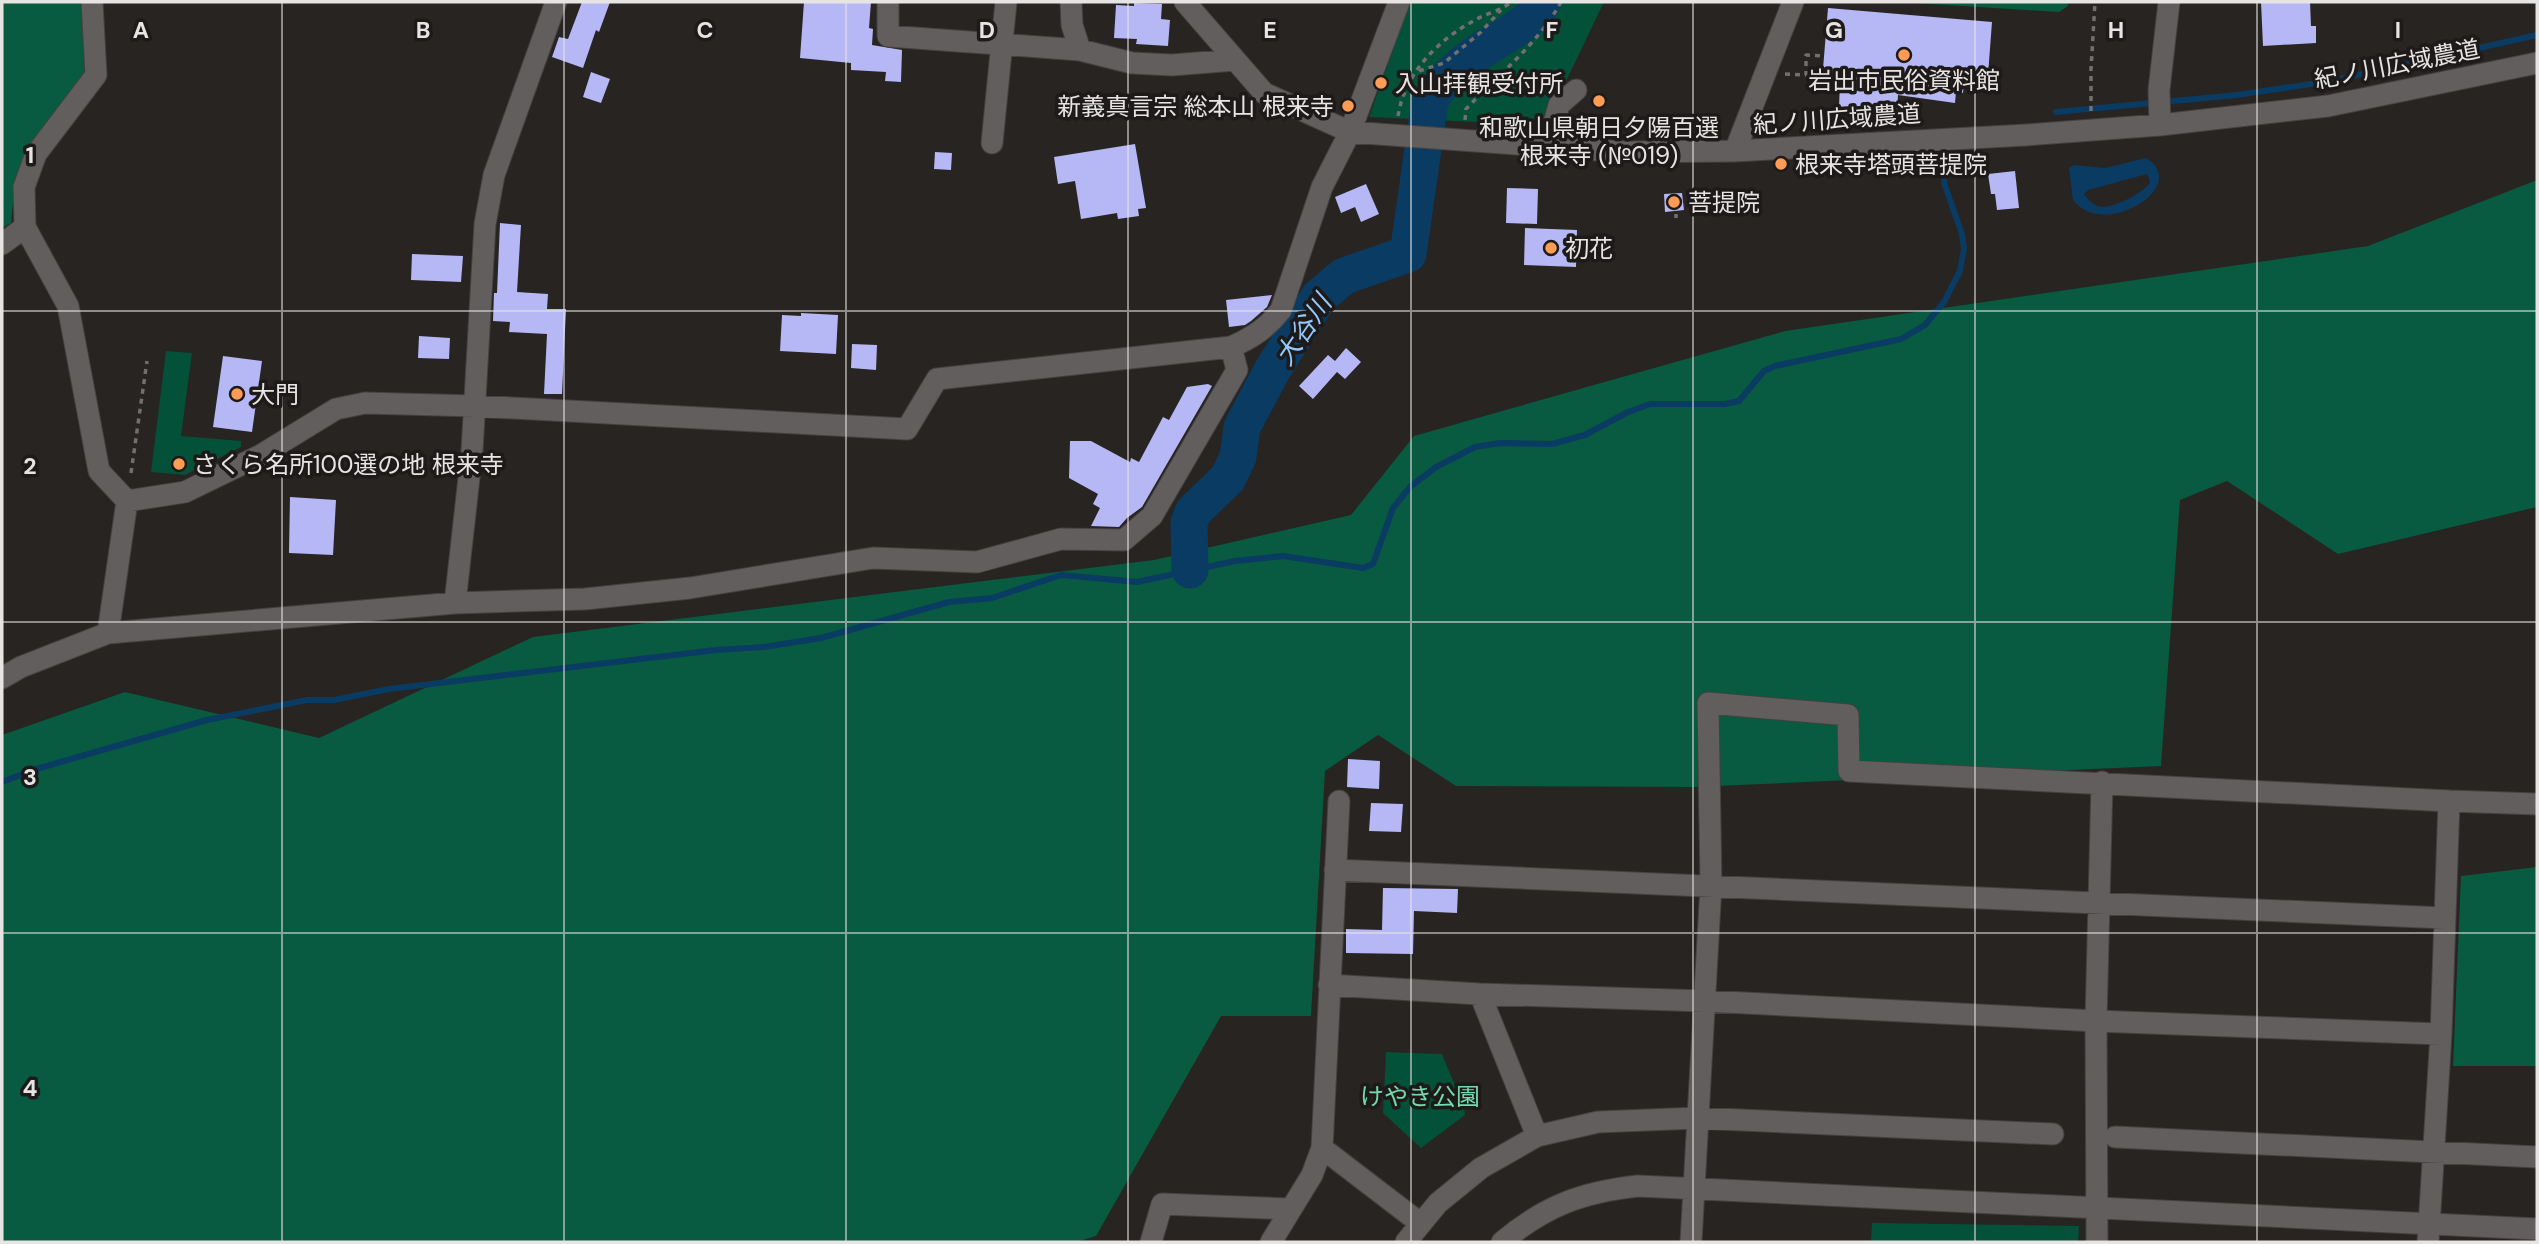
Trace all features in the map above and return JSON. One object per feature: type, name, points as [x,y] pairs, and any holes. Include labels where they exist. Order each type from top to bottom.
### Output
[{"type":"street","points":[[92,2],[96,75],[36,155],[24,187],[25,227],[68,306],[99,471],[127,501]]},
{"type":"street","points":[[455,603],[475,406],[485,224],[494,175],[556,2]]},
{"type":"street","points":[[888,2],[888,36],[1080,50],[1132,63],[1172,65],[1235,60]]},
{"type":"street","points":[[992,143],[1006,2]]},
{"type":"street","points":[[1071,2],[1072,25],[1080,50]]},
{"type":"street","name":"紀ノ川広域農道","points":[[1185,2],[1264,93],[1350,132],[1626,152],[1735,152],[2025,135],[2092,115],[2159,108],[2328,106],[2537,63]]},
{"type":"street","points":[[127,501],[185,492],[261,455],[336,409],[365,403],[475,406],[907,429],[937,379],[1231,347],[1251,338],[1270,324],[1281,310],[1322,187],[1350,132],[1399,2]]},
{"type":"street","points":[[1735,152],[1793,2]]},
{"type":"street","points":[[2159,108],[2169,2]]},
{"type":"street","points":[[1548,145],[1559,105],[1576,90]]},
{"type":"street","points":[[2,244],[25,227]]},
{"type":"street","points":[[2,678],[21,667],[108,633],[455,603],[585,598],[691,588],[873,558],[977,562],[1061,539],[1124,540],[1152,516],[1237,370],[1231,347]]},
{"type":"street","points":[[108,633],[127,501]]},
{"type":"street","points":[[1691,1242],[1711,885],[1707,703],[1848,715],[1849,771],[2537,804]]},
{"type":"street","points":[[2097,1242],[2096,1021],[2102,782]]},
{"type":"street","points":[[1271,1242],[1312,1175],[1322,1148],[1339,801]]},
{"type":"street","points":[[2429,1233],[2441,1034],[2449,801]]},
{"type":"street","points":[[1335,870],[2445,918]]},
{"type":"street","points":[[1329,985],[1480,994],[1705,1001],[2096,1021],[2441,1034]]},
{"type":"street","points":[[1480,994],[1537,1136]]},
{"type":"street","points":[[1406,1242],[1438,1203],[1481,1168],[1537,1136],[1598,1122],[1697,1118],[2053,1134]]},
{"type":"street","points":[[2115,1137],[2537,1157]]},
{"type":"street","points":[[1322,1148],[1420,1223]]},
{"type":"street","points":[[1502,1242],[1547,1210],[1587,1194],[1638,1186],[2098,1210],[2429,1233],[2537,1229]]},
{"type":"street","points":[[1150,1242],[1162,1204],[1290,1209]]},
{"type":"path","points":[[1403,136],[1400,100],[1427,56],[1451,34],[1511,2]]},
{"type":"path","points":[[1464,139],[1466,108],[1516,60],[1547,24],[1561,2]]},
{"type":"path","points":[[2092,115],[2095,2]]},
{"type":"path","points":[[1417,72],[1444,63],[1482,32],[1503,7]]},
{"type":"path","points":[[1765,73],[1806,75],[1806,55],[1824,56]]},
{"type":"path","points":[[127,501],[147,361]]},
{"type":"green space","points":[[2,2],[83,2],[88,72],[15,182],[11,223],[2,228]]},
{"type":"green space","points":[[1410,2],[1604,2],[1546,123],[1541,125],[1369,117]]},
{"type":"green space","points":[[1899,2],[2068,2],[2068,6],[2059,12]]},
{"type":"green space","points":[[2537,180],[2537,507],[2338,554],[2227,481],[2180,500],[2161,766],[1694,787],[1456,786],[1378,735],[1325,771],[1311,1016],[1221,1016],[1096,1236],[1076,1242],[2,1242],[2,735],[125,692],[319,738],[533,637],[1154,560],[1351,515],[1414,436],[1785,331],[2368,246]]},
{"type":"green space","points":[[166,351],[192,353],[181,436],[241,441],[241,447],[185,475],[151,472]]},
{"type":"green space","points":[[2537,867],[2537,1066],[2453,1066],[2461,876]]},
{"type":"green space","name":"けやき公園","points":[[1386,1052],[1442,1054],[1464,1107],[1465,1115],[1421,1148],[1383,1113]]},
{"type":"green space","points":[[1872,1223],[2079,1226],[2078,1242],[1871,1242]]},
{"type":"water","points":[[2146,158],[2157,169],[2158,182],[2152,194],[2122,212],[2104,215],[2087,211],[2073,200],[2069,168],[2074,165],[2105,168]],"holes":[[[2147,174],[2150,182],[2136,195],[2107,207],[2094,204],[2084,194],[2088,190]]]},
{"type":"building","points":[[582,2],[610,2],[599,32],[596,30],[583,68],[552,57],[559,37],[568,39]]},
{"type":"building","points":[[804,2],[871,2],[869,28],[873,29],[872,45],[902,50],[901,82],[885,81],[886,72],[851,70],[851,63],[800,58]]},
{"type":"building","points":[[2261,2],[2310,2],[2311,26],[2316,26],[2316,43],[2263,46]]},
{"type":"building","points":[[1134,3],[1162,4],[1161,19],[1170,20],[1168,46],[1136,44],[1137,39],[1114,38],[1116,5],[1134,6]]},
{"type":"building","points":[[1828,8],[1992,22],[1988,75],[1965,73],[1963,93],[1956,92],[1955,103],[1898,95],[1897,112],[1839,107],[1840,82],[1822,81]]},
{"type":"building","points":[[591,72],[610,79],[601,103],[583,97]]},
{"type":"building","points":[[1135,144],[1146,208],[1138,209],[1139,216],[1118,219],[1117,213],[1081,219],[1075,181],[1058,184],[1054,157]]},
{"type":"building","points":[[935,152],[952,153],[951,170],[934,169]]},
{"type":"building","points":[[2015,171],[2019,208],[1997,210],[1988,174]]},
{"type":"building","points":[[1366,184],[1379,214],[1361,222],[1355,207],[1341,213],[1335,197]]},
{"type":"building","points":[[1507,188],[1538,189],[1537,224],[1506,223]]},
{"type":"building","name":"菩提院","points":[[1682,193],[1684,210],[1665,212],[1664,194]]},
{"type":"building","points":[[500,223],[521,225],[517,292],[548,294],[547,309],[566,309],[562,394],[544,394],[547,334],[509,332],[510,322],[493,321]]},
{"type":"building","name":"初花","points":[[1525,228],[1577,230],[1576,267],[1524,265]]},
{"type":"building","points":[[412,254],[463,256],[461,282],[411,280]]},
{"type":"building","points":[[1272,295],[1267,307],[1251,321],[1245,325],[1229,327],[1226,300]]},
{"type":"building","points":[[801,313],[838,315],[836,354],[780,351],[782,315],[801,316]]},
{"type":"building","points":[[419,336],[450,338],[449,359],[418,358]]},
{"type":"building","points":[[852,344],[877,345],[876,370],[851,368]]},
{"type":"building","points":[[1346,348],[1361,362],[1345,379],[1337,372],[1313,399],[1299,386],[1328,355],[1335,361]]},
{"type":"building","name":"大門","points":[[223,356],[262,361],[252,432],[213,427]]},
{"type":"building","points":[[1208,384],[1212,386],[1142,507],[1119,527],[1091,526],[1100,508],[1093,504],[1098,494],[1069,478],[1070,441],[1091,441],[1130,462],[1131,458],[1139,462],[1163,417],[1169,420],[1187,387]]},
{"type":"building","points":[[290,497],[336,500],[333,555],[289,553]]},
{"type":"building","points":[[1348,759],[1380,761],[1379,789],[1347,787]]},
{"type":"building","points":[[1371,803],[1403,804],[1401,832],[1369,831]]},
{"type":"building","points":[[1383,888],[1458,889],[1457,913],[1414,911],[1413,954],[1346,953],[1346,929],[1382,930]]},
{"type":"waterway","name":"大谷川","points":[[1190,570],[1189,523],[1193,512],[1228,478],[1238,457],[1242,427],[1274,367],[1319,297],[1344,276],[1408,254],[1430,100],[1460,66],[1524,24],[1543,2]]},
{"type":"waterway","points":[[2056,112],[2237,95],[2331,81],[2537,35]]},
{"type":"waterway","points":[[2,782],[36,769],[207,720],[307,700],[334,700],[389,689],[716,650],[764,647],[821,638],[949,602],[992,598],[1061,575],[1137,582],[1235,561],[1283,556],[1363,568],[1373,564],[1393,508],[1410,487],[1436,467],[1475,447],[1500,443],[1552,444],[1585,435],[1626,413],[1650,404],[1725,404],[1739,401],[1764,371],[1775,366],[1901,339],[1925,325],[1944,302],[1960,271],[1964,249],[1962,234],[1944,183],[1945,171],[1954,158]]},
{"type":"place","name":"岩出市民俗資料館","points":[[1904,55]]},
{"type":"place","name":"入山拝観受付所","points":[[1381,83]]},
{"type":"place","name":"和歌山県朝日夕陽百選 根来寺 (№019)","points":[[1599,101]]},
{"type":"place","name":"新義真言宗 総本山 根来寺","points":[[1348,106]]},
{"type":"place","name":"根来寺塔頭菩提院","points":[[1781,164]]},
{"type":"place","name":"菩提院","points":[[1674,202]]},
{"type":"place","name":"初花","points":[[1551,248]]},
{"type":"place","name":"大門","points":[[237,394]]},
{"type":"place","name":"さくら名所100選の地 根来寺","points":[[179,464]]}]
